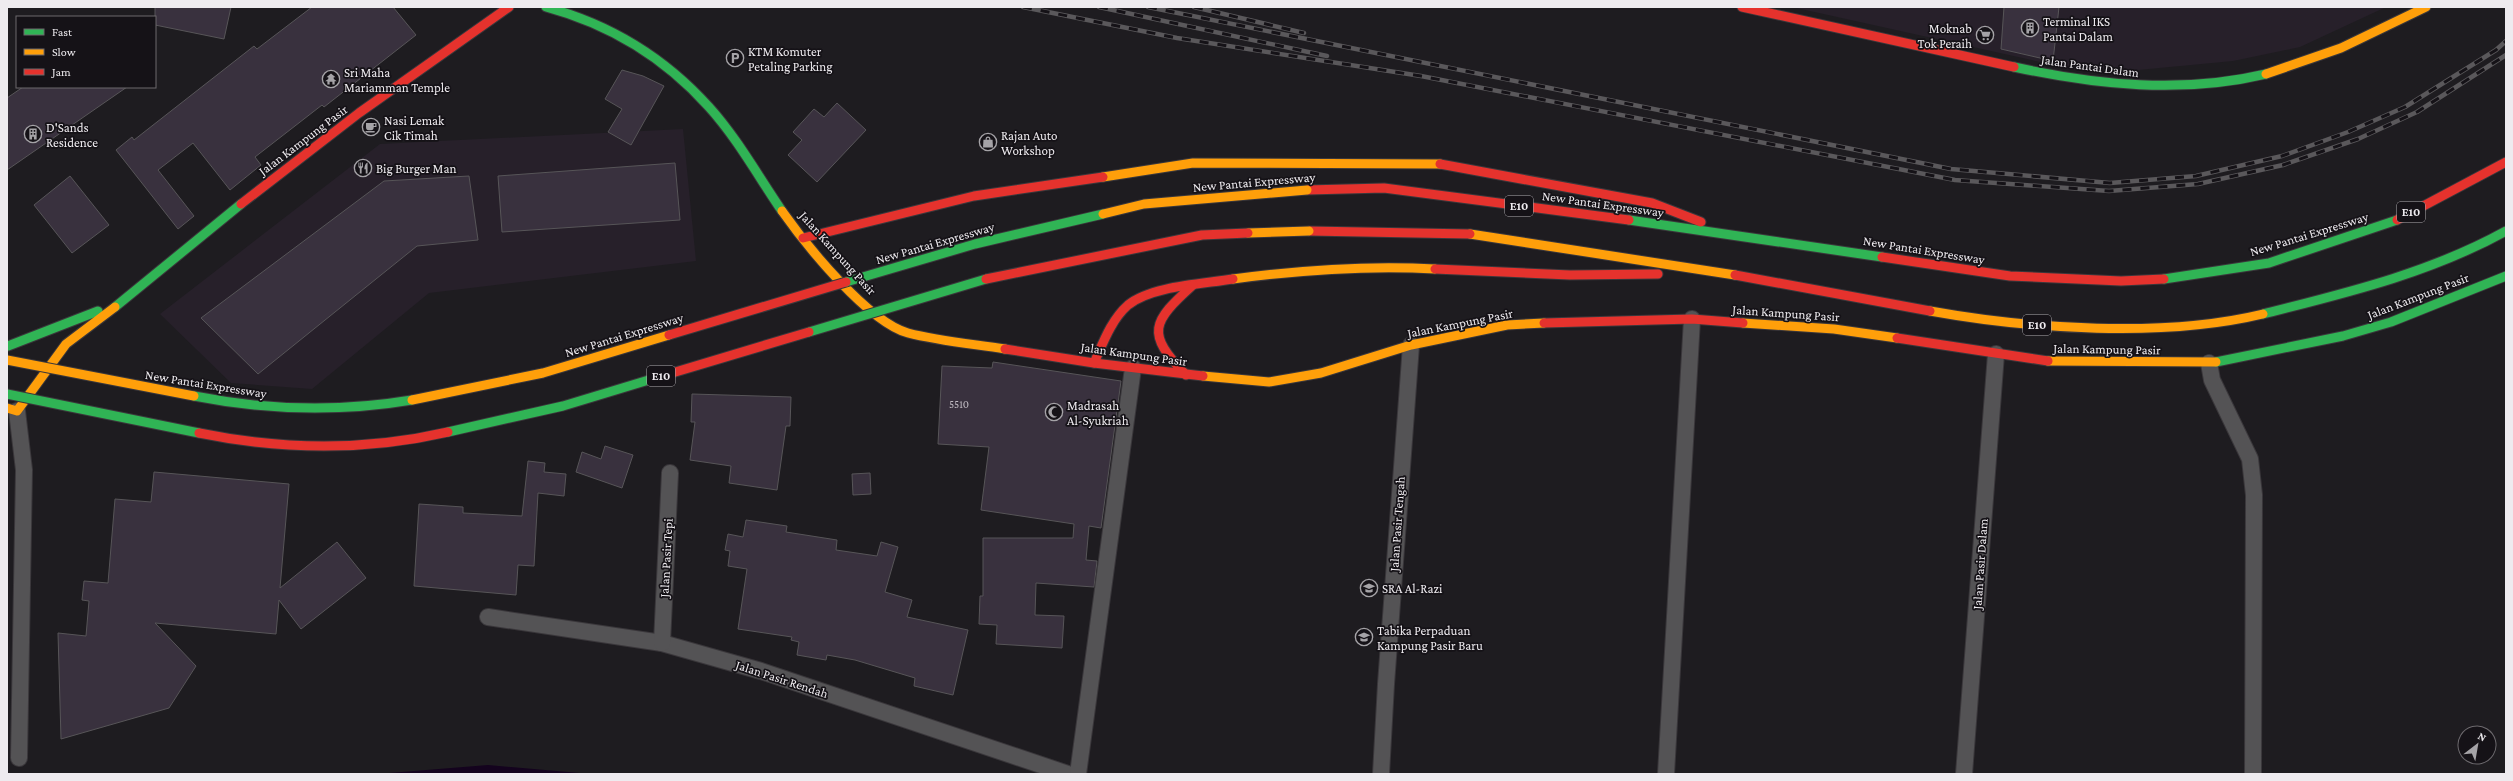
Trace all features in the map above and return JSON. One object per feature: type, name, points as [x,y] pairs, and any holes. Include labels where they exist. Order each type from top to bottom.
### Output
[{"type":"main road","name":"Jalan Kampung Pasir","points":[[12,410],[34,393],[38,381],[66,344],[120,303],[138,285],[215,222],[423,66],[509,7]]},
{"type":"main road","name":"Jalan Kampung Pasir","points":[[546,7],[585,18],[611,31],[638,48],[676,76],[708,106],[736,141],[803,238],[850,289],[896,329],[908,333],[1094,363],[1186,375],[1269,382],[1322,373],[1411,346],[1507,326],[1590,321],[1692,319],[1834,329],[1996,354],[2063,362],[2210,363],[2343,336],[2391,322],[2506,276]]},
{"type":"main road","name":"Jalan Pantai Dalam","points":[[1742,7],[2062,78],[2142,86],[2189,85],[2251,77],[2306,62],[2377,32],[2426,7]]},
{"type":"main road","name":"New Pantai Expressway","points":[[7,360],[233,404],[281,408],[384,405],[439,396],[543,373],[975,244],[1144,204],[1307,190],[1384,188],[1731,234],[2010,276],[2120,281],[2173,278],[2269,263],[2399,219],[2506,162]]},
{"type":"main road","points":[[803,238],[974,196],[1193,163],[1436,163],[1652,203],[1731,234]]},
{"type":"main road","name":"E10","points":[[7,394],[231,440],[283,446],[335,447],[390,442],[444,432],[563,406],[992,277],[1202,235],[1309,231],[1464,233],[1721,273],[1991,322],[2075,327],[2154,327],[2238,320],[2359,290],[2468,252],[2506,231]]},
{"type":"main road","points":[[1094,363],[1108,331],[1127,306],[1143,296],[1193,285],[1284,272],[1382,266],[1570,275],[1721,273]]},
{"type":"main road","points":[[1186,375],[1161,347],[1158,328],[1160,316],[1193,285]]},
{"type":"main road","name":"Jalan Kampung Pasir","points":[[7,346],[120,303]]},
{"type":"main road","name":"Jalan Kampung Pasir","points":[[7,346],[27,353],[34,361],[38,381]]},
{"type":"street","points":[[1666,774],[1692,319]]},
{"type":"street","name":"Jalan Pasir Tengah","points":[[1381,774],[1386,684],[1411,346]]},
{"type":"street","name":"Jalan Pasir Dalam","points":[[1964,774],[1996,354]]},
{"type":"street","points":[[2210,363],[2212,380],[2250,459],[2254,495],[2253,774]]},
{"type":"street","points":[[1078,774],[1133,368]]},
{"type":"street","points":[[12,410],[24,470],[19,758]]},
{"type":"street","name":"Jalan Pasir Tepi","points":[[662,643],[670,473]]},
{"type":"street","name":"Jalan Pasir Rendah","points":[[488,617],[662,643],[761,671],[1068,774]]},
{"type":"shaded area","points":[[1792,7],[2386,7],[2300,47],[2233,61],[2138,70],[2063,67]]},
{"type":"shaded area","points":[[683,129],[696,261],[429,293],[312,389],[231,383],[160,314],[380,144]]},
{"type":"shaded area","points":[[488,765],[591,774],[377,774]]},
{"type":"building","points":[[155,7],[231,7],[224,39],[156,25]]},
{"type":"building","points":[[312,7],[393,7],[416,35],[324,107],[322,105],[255,157],[261,165],[230,190],[193,143],[158,170],[194,216],[178,229],[116,150],[132,137],[134,140],[254,46],[257,49]]},
{"type":"building","name":"Terminal IKS Pantai Dalam","points":[[2004,7],[2059,7],[2053,61],[2001,49]]},
{"type":"building","points":[[622,70],[643,76],[664,86],[631,145],[608,132],[622,109],[605,99]]},
{"type":"building","name":"D'Sands Residence","points":[[22,88],[126,88],[7,170],[7,98]]},
{"type":"building","points":[[837,103],[866,130],[817,182],[788,155],[802,140],[793,132],[814,109],[824,117]]},
{"type":"building","points":[[675,163],[680,220],[502,232],[498,176]]},
{"type":"building","points":[[70,176],[109,225],[72,253],[34,205]]},
{"type":"building","points":[[469,176],[478,240],[417,246],[258,374],[201,318],[384,181]]},
{"type":"building","points":[[993,362],[1121,381],[1101,528],[1089,526],[1086,560],[1097,561],[1094,587],[1036,583],[1035,615],[1064,616],[1062,648],[996,644],[997,625],[979,624],[980,596],[983,596],[983,538],[1073,538],[1074,524],[981,510],[989,447],[938,444],[942,366],[992,368]]},
{"type":"building","points":[[692,394],[791,397],[790,426],[786,426],[777,490],[729,483],[731,466],[690,460],[695,422],[691,422]]},
{"type":"building","points":[[605,446],[633,455],[622,488],[576,472],[582,452],[601,459]]},
{"type":"building","points":[[528,461],[545,463],[544,472],[566,474],[564,496],[538,493],[534,566],[518,565],[516,595],[414,586],[419,504],[463,507],[463,513],[522,516]]},
{"type":"building","points":[[154,472],[289,484],[280,588],[337,542],[366,578],[301,629],[279,600],[276,634],[155,623],[196,666],[169,708],[61,739],[58,633],[86,636],[89,601],[82,600],[84,581],[108,583],[115,499],[151,502]]},
{"type":"building","points":[[870,473],[871,494],[853,495],[852,474]]},
{"type":"building","points":[[746,520],[787,526],[786,532],[837,540],[836,550],[877,556],[881,542],[898,547],[885,592],[912,600],[907,617],[968,630],[953,695],[914,686],[915,678],[855,660],[827,655],[826,660],[797,655],[799,642],[791,640],[792,637],[738,629],[747,569],[728,566],[730,551],[725,550],[728,534],[743,537]]},
{"type":"railway","points":[[1023,7],[1177,38],[1421,76],[1955,180],[2109,191],[2198,184],[2283,165],[2358,139],[2417,112],[2506,55]]},
{"type":"railway","points":[[1099,7],[1327,56]]},
{"type":"railway","points":[[1148,7],[1951,169],[2110,183],[2196,176],[2282,156],[2348,132],[2405,107],[2496,50],[2506,41]]},
{"type":"railway","points":[[1194,7],[1304,33]]},
{"type":"traffic: fast","points":[[546,7],[569,14],[614,33],[655,58],[674,73],[692,89],[719,119],[738,144],[782,211]]},
{"type":"traffic: fast","points":[[2014,67],[2077,78],[2140,85],[2203,84],[2266,74]]},
{"type":"traffic: fast","points":[[115,307],[241,204]]},
{"type":"traffic: fast","points":[[846,282],[975,244],[1103,214]]},
{"type":"traffic: fast","points":[[1629,220],[1882,257]]},
{"type":"traffic: fast","points":[[2164,279],[2269,263],[2397,220]]},
{"type":"traffic: fast","points":[[2263,314],[2356,290],[2418,270],[2448,259],[2506,231]]},
{"type":"traffic: fast","points":[[2216,362],[2343,336],[2391,322],[2506,276]]},
{"type":"traffic: fast","points":[[809,332],[986,279]]},
{"type":"traffic: fast","points":[[8,346],[98,311]]},
{"type":"traffic: fast","points":[[448,432],[563,406],[652,379]]},
{"type":"traffic: fast","points":[[7,394],[199,433]]},
{"type":"traffic: fast","points":[[194,396],[221,401],[275,407],[303,408],[358,406],[412,400]]},
{"type":"traffic: slow","points":[[2266,74],[2341,48],[2426,7]]},
{"type":"traffic: slow","points":[[1103,177],[1193,163],[1440,164]]},
{"type":"traffic: slow","points":[[1103,214],[1144,204],[1307,190]]},
{"type":"traffic: slow","points":[[782,211],[806,243],[839,281],[857,299],[892,326],[908,333],[920,336],[1005,349]]},
{"type":"traffic: slow","points":[[1248,233],[1309,231]]},
{"type":"traffic: slow","points":[[1470,234],[1735,275]]},
{"type":"traffic: slow","points":[[1233,279],[1334,269],[1435,269]]},
{"type":"traffic: slow","points":[[7,408],[17,411],[66,344],[115,307]]},
{"type":"traffic: slow","points":[[1930,311],[2010,322],[2097,328],[2183,326],[2224,322],[2263,314]]},
{"type":"traffic: slow","points":[[1203,376],[1269,382],[1321,373],[1411,345],[1507,325],[1544,323]]},
{"type":"traffic: slow","points":[[1743,323],[1834,329],[1897,338]]},
{"type":"traffic: slow","points":[[412,400],[543,373],[669,335]]},
{"type":"traffic: slow","points":[[7,360],[194,396]]},
{"type":"traffic: slow","points":[[2048,361],[2216,362]]},
{"type":"traffic: jam","points":[[241,204],[359,113],[509,7]]},
{"type":"traffic: jam","points":[[1742,7],[2014,67]]},
{"type":"traffic: jam","points":[[2397,220],[2506,162]]},
{"type":"traffic: jam","points":[[1440,164],[1652,203],[1701,222]]},
{"type":"traffic: jam","points":[[803,238],[974,196],[1103,177]]},
{"type":"traffic: jam","points":[[1307,190],[1384,188],[1629,220]]},
{"type":"traffic: jam","points":[[1309,231],[1470,234]]},
{"type":"traffic: jam","points":[[986,279],[1202,235],[1248,233]]},
{"type":"traffic: jam","points":[[1882,257],[2010,276],[2121,281],[2164,279]]},
{"type":"traffic: jam","points":[[1435,269],[1570,275],[1658,274]]},
{"type":"traffic: jam","points":[[1735,275],[1930,311]]},
{"type":"traffic: jam","points":[[1094,363],[1112,325],[1128,305],[1138,299],[1163,290],[1233,279]]},
{"type":"traffic: jam","points":[[669,335],[846,282]]},
{"type":"traffic: jam","points":[[1186,375],[1173,361],[1164,348],[1159,338],[1159,328],[1162,319],[1169,309],[1193,285]]},
{"type":"traffic: jam","points":[[1544,323],[1692,319],[1743,323]]},
{"type":"traffic: jam","points":[[652,379],[809,332]]},
{"type":"traffic: jam","points":[[1897,338],[2048,361]]},
{"type":"traffic: jam","points":[[1005,349],[1094,363],[1203,376]]},
{"type":"traffic: jam","points":[[199,433],[261,443],[324,446],[386,443],[448,432]]},
{"type":"place","name":"Terminal IKS Pantai Dalam","points":[[2030,28]]},
{"type":"place","name":"Moknab Tok Peraih","points":[[1985,35]]},
{"type":"place","name":"KTM Komuter Petaling Parking","points":[[735,58]]},
{"type":"place","name":"Sri Maha Mariamman Temple","points":[[331,79]]},
{"type":"place","name":"Nasi Lemak Cik Timah","points":[[371,127]]},
{"type":"place","name":"D'Sands Residence","points":[[33,134]]},
{"type":"place","name":"Rajan Auto Workshop","points":[[988,142]]},
{"type":"place","name":"Big Burger Man","points":[[363,168]]},
{"type":"place","name":"Madrasah Al-Syukriah","points":[[1054,412]]},
{"type":"place","name":"SRA Al-Razi","points":[[1369,588]]},
{"type":"place","name":"Tabika Perpaduan Kampung Pasir Baru","points":[[1364,637]]}]
